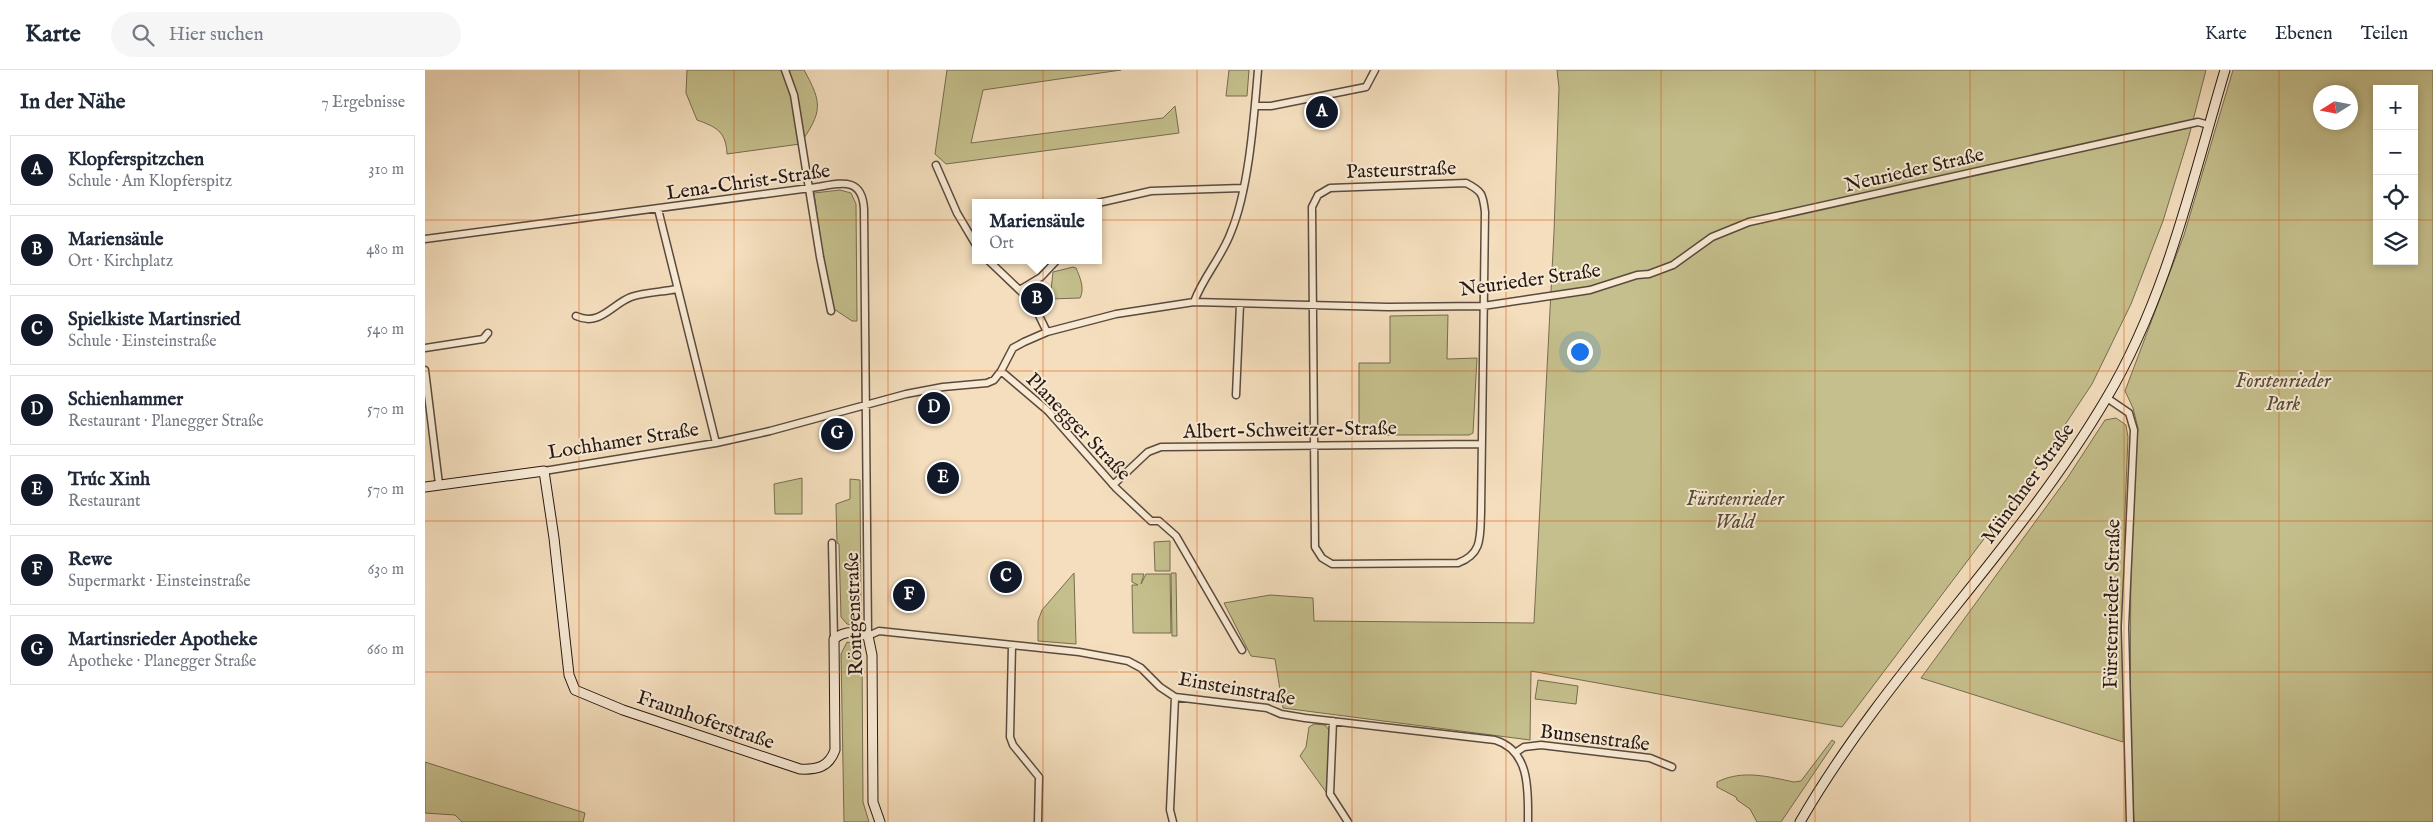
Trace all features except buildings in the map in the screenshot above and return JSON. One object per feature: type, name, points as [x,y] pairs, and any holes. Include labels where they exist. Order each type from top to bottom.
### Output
[{"type":"street","points":[[785,70],[794,95],[821,264],[831,311]]},
{"type":"street","points":[[1194,302],[1231,232],[1242,188],[1255,106],[1258,70]]},
{"type":"street","points":[[1255,106],[1271,106],[1366,87],[1375,70]]},
{"type":"street","name":"Münchner Straße","points":[[1801,822],[1834,767],[1884,697],[1976,583],[2066,463],[2107,398],[2149,313],[2179,227],[2225,70]]},
{"type":"street","name":"Neurieder Straße","points":[[1001,371],[1013,348],[1047,332],[1116,314],[1194,302],[1483,306],[1590,290],[1649,274],[1673,265],[1712,237],[1749,222],[2198,122],[2209,125]]},
{"type":"street","points":[[936,165],[957,213],[972,238]]},
{"type":"street","name":"Pasteurstraße","points":[[1466,183],[1479,189],[1484,199],[1481,444],[1478,548],[1469,559],[1457,564],[1337,565],[1326,561],[1315,548],[1313,305],[1312,207],[1318,195],[1330,188],[1466,183]]},
{"type":"street","name":"Lena-Christ-Straße","points":[[425,239],[849,184],[856,187],[862,193],[864,209],[866,404]]},
{"type":"street","points":[[1102,202],[1151,191],[1242,188]]},
{"type":"street","points":[[658,209],[716,443]]},
{"type":"street","points":[[992,264],[1033,303],[1047,332]]},
{"type":"street","points":[[1021,290],[1050,269],[1054,264]]},
{"type":"street","points":[[576,316],[583,319],[591,319],[605,315],[631,297],[677,289]]},
{"type":"street","points":[[1236,395],[1239,304]]},
{"type":"street","points":[[425,348],[483,339],[488,333]]},
{"type":"street","points":[[425,370],[439,484]]},
{"type":"street","name":"Planegger Straße","points":[[824,417],[926,389],[987,383],[994,380],[1001,371],[1048,411],[1113,485],[1151,521],[1159,521],[1176,536],[1185,550],[1188,560],[1242,650]]},
{"type":"street","name":"Fürstenrieder Straße","points":[[2107,398],[2129,413],[2134,430],[2125,627],[2130,822]]},
{"type":"street","name":"Röntgenstraße","points":[[866,404],[869,636],[872,655],[873,802],[880,822]]},
{"type":"street","name":"Lochhamer Straße","points":[[425,487],[544,471],[716,443],[824,417]]},
{"type":"street","name":"Albert-Schweitzer-Straße","points":[[1113,485],[1148,452],[1161,447],[1481,444]]},
{"type":"street","name":"Fraunhoferstraße","points":[[544,471],[554,538],[570,682],[581,694],[800,769],[812,770],[826,765],[833,758],[835,750],[832,544]]},
{"type":"street","name":"Einsteinstraße","points":[[834,638],[841,633],[851,632],[869,636],[879,631],[1079,652],[1128,662],[1141,668],[1160,687],[1175,697],[1267,708],[1281,714],[1333,721],[1495,740],[1506,744],[1515,753]]},
{"type":"street","points":[[1013,645],[1010,737],[1013,745],[1039,777],[1038,822]]},
{"type":"street","points":[[1173,822],[1170,810],[1175,697]]},
{"type":"street","points":[[1333,721],[1330,794],[1348,822]]},
{"type":"street","name":"Bunsenstraße","points":[[1515,753],[1529,746],[1541,744],[1650,758],[1672,767]]},
{"type":"street","points":[[1515,753],[1524,767],[1527,778],[1529,822]]},
{"type":"green space","points":[[687,70],[804,70],[817,100],[813,124],[800,144],[727,154],[725,140],[719,131],[697,120],[686,93]]},
{"type":"green space","points":[[947,70],[1121,70],[983,90],[971,143],[1163,118],[1175,106],[1179,133],[946,164],[935,154]]},
{"type":"green space","points":[[1229,70],[1249,70],[1247,96],[1226,96]]},
{"type":"green space","name":"Fürstenrieder Wald","points":[[1557,70],[2206,70],[2189,136],[2163,221],[2131,304],[2092,384],[2027,482],[1842,727],[1531,671],[1530,740],[1283,708],[1275,659],[1251,656],[1224,603],[1270,595],[1313,598],[1314,621],[1534,623],[1554,232],[1559,88]]},
{"type":"green space","name":"Forstenrieder Park","points":[[2233,70],[2433,70],[2433,822],[2134,822],[2130,741],[2131,535],[2138,428],[2133,408],[2125,391],[2184,235]]},
{"type":"green space","points":[[840,190],[851,193],[856,204],[857,321],[852,321],[834,309],[824,263],[814,193]]},
{"type":"green space","points":[[1076,268],[1081,283],[1082,291],[1080,298],[1050,299],[1053,272]]},
{"type":"green space","points":[[1448,315],[1447,359],[1477,358],[1473,433],[1469,435],[1359,435],[1359,363],[1390,363],[1390,316]]},
{"type":"green space","points":[[2116,418],[2126,425],[2128,437],[2125,511],[2123,742],[1921,678],[2068,477],[2105,420]]},
{"type":"green space","points":[[802,478],[802,514],[775,514],[774,484]]},
{"type":"green space","points":[[850,479],[860,480],[861,619],[853,625],[847,624],[841,617],[836,504],[850,499]]},
{"type":"green space","points":[[1170,541],[1170,571],[1155,571],[1154,542]]},
{"type":"green space","points":[[1074,573],[1076,644],[1038,641],[1038,621],[1042,610]]},
{"type":"green space","points":[[1171,573],[1176,573],[1177,636],[1172,636]]},
{"type":"green space","points":[[1132,574],[1144,574],[1141,584],[1146,574],[1170,574],[1171,633],[1133,633],[1132,585],[1138,585],[1132,582]]},
{"type":"green space","points":[[847,642],[858,644],[862,654],[863,802],[869,822],[844,822],[841,654]]},
{"type":"green space","points":[[1538,680],[1578,686],[1576,704],[1535,699]]},
{"type":"green space","points":[[1314,724],[1325,725],[1329,730],[1328,788],[1326,792],[1300,756],[1306,747],[1309,727]]},
{"type":"green space","points":[[1832,740],[1835,742],[1781,822],[1757,822],[1750,809],[1737,800],[1736,797],[1717,787],[1717,782],[1727,778],[1746,775],[1766,776],[1794,782],[1801,781]]},
{"type":"green space","points":[[425,762],[585,813],[583,822],[462,822],[455,815],[425,813]]},
{"type":"place","name":"Klopferspitzchen","points":[[1322,112]]},
{"type":"place","name":"Mariensäule","points":[[1037,299]]},
{"type":"place","name":"Schienhammer","points":[[934,408]]},
{"type":"place","name":"Martinsrieder Apotheke","points":[[837,434]]},
{"type":"place","name":"Trúc Xinh","points":[[943,478]]},
{"type":"place","name":"Spielkiste Martinsried","points":[[1006,577]]},
{"type":"place","name":"Rewe","points":[[909,595]]}]
